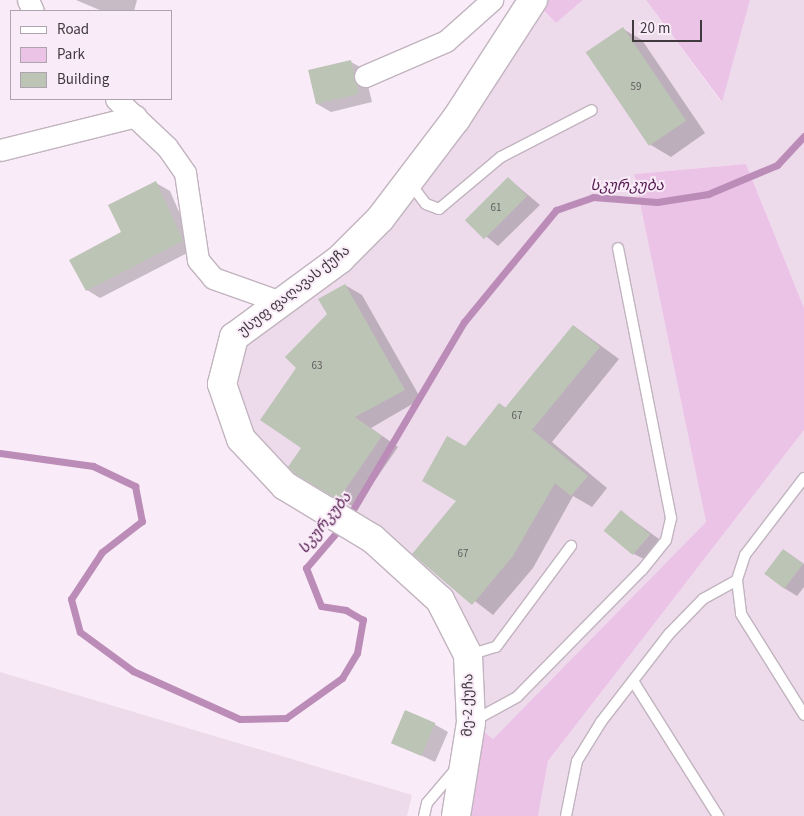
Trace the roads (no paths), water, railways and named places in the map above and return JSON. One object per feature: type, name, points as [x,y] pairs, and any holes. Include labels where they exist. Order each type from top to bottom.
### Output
[{"type":"street","points":[[366,76],[446,41],[492,0]]},
{"type":"street","name":"უსუფ ფაღავას ქუჩა","points":[[440,600],[373,539],[285,486],[241,439],[222,384],[234,337],[278,301],[340,258],[410,182],[533,0]]},
{"type":"street","points":[[117,100],[136,116],[184,173],[198,260],[213,278],[278,301]]},
{"type":"street","points":[[0,150],[136,116]]},
{"type":"street","name":"მე-2 ქუჩა","points":[[440,600],[468,655],[470,722],[456,816]]},
{"type":"lane","points":[[410,182],[426,204],[439,208],[501,156],[592,110]]},
{"type":"lane","points":[[470,722],[517,697],[642,570],[666,540],[671,518],[618,248]]},
{"type":"lane","points":[[804,478],[745,555],[737,580],[741,614],[804,715]]},
{"type":"lane","points":[[468,655],[496,647],[571,546]]},
{"type":"lane","points":[[566,816],[578,761],[633,681],[704,599],[737,580]]},
{"type":"lane","points":[[633,681],[718,816]]},
{"type":"lane","points":[[424,816],[427,803],[466,758]]},
{"type":"waterway","name":"სკურკუბა","points":[[348,518],[464,322],[556,210],[593,197],[657,202],[708,194],[777,165],[804,136]]},
{"type":"waterway","name":"სკურკუბა","points":[[0,453],[93,466],[135,486],[142,521],[102,552],[71,599],[80,632],[133,671],[240,719],[286,718],[342,678],[357,653],[363,620],[346,610],[321,606],[306,568],[341,527]]}]
